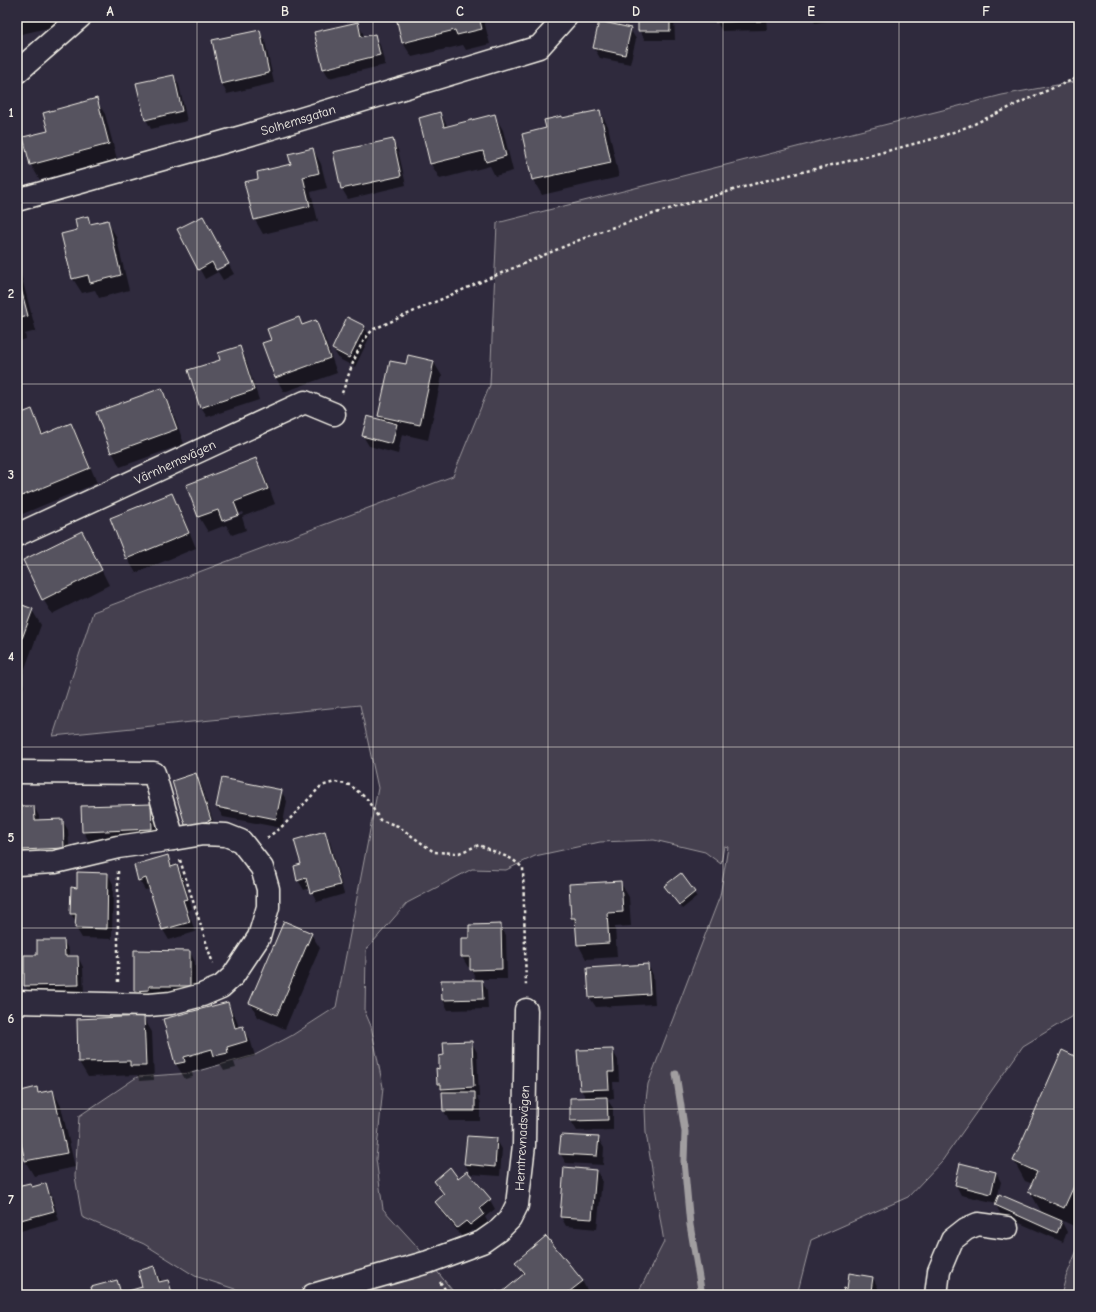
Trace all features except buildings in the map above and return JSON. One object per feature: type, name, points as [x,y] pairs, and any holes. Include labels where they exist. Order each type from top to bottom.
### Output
[{"type":"street","points":[[17,72],[80,17]]},
{"type":"street","name":"Solhemsgatan","points":[[17,200],[245,136],[539,47],[566,17]]},
{"type":"street","name":"Värnhemsvägen","points":[[17,535],[305,402],[334,414]]},
{"type":"street","points":[[17,772],[154,773],[173,839]]},
{"type":"street","points":[[17,864],[55,862],[118,847],[203,834],[226,835],[241,841],[250,852],[262,868],[268,889],[268,907],[259,937],[234,976],[221,987],[202,995],[171,1003],[149,1005],[17,1002]]},
{"type":"street","name":"Hemtrevnadsvägen","points":[[313,1295],[428,1262],[482,1242],[499,1230],[510,1219],[517,1205],[524,1145],[526,1010]]},
{"type":"street","points":[[936,1295],[939,1271],[952,1240],[966,1229],[978,1224],[1007,1228]]},
{"type":"path","points":[[334,414],[360,348],[367,335],[374,329],[397,318],[596,233],[662,211],[764,181],[853,160],[940,137],[1079,77]]},
{"type":"path","points":[[250,852],[285,824],[321,786],[335,782],[350,785],[367,799],[380,820],[398,826],[434,852],[458,853],[479,845],[512,859],[523,868],[526,1010]]},
{"type":"path","points":[[173,839],[221,987]]},
{"type":"path","points":[[118,847],[118,1004]]},
{"type":"shaded area","points":[[1079,81],[1079,1012],[1023,1046],[942,1161],[908,1197],[811,1240],[797,1295],[637,1295],[664,1242],[646,1133],[645,1108],[648,1084],[720,896],[728,847],[724,846],[721,864],[705,852],[654,840],[600,842],[535,856],[506,870],[472,869],[407,903],[366,950],[365,1012],[371,1026],[383,1087],[376,1159],[383,1209],[415,1244],[456,1295],[248,1295],[247,1293],[195,1276],[144,1244],[82,1217],[75,1176],[79,1116],[137,1077],[191,1073],[255,1055],[291,1036],[336,1007],[378,788],[360,705],[53,736],[93,612],[453,476],[490,385],[497,223],[1002,95]]},
{"type":"shaded area","points":[[1079,1245],[1079,1295],[1061,1295],[1066,1277]]},
{"type":"waterway","points":[[676,1074],[685,1132],[684,1161],[690,1225],[702,1295]]}]
